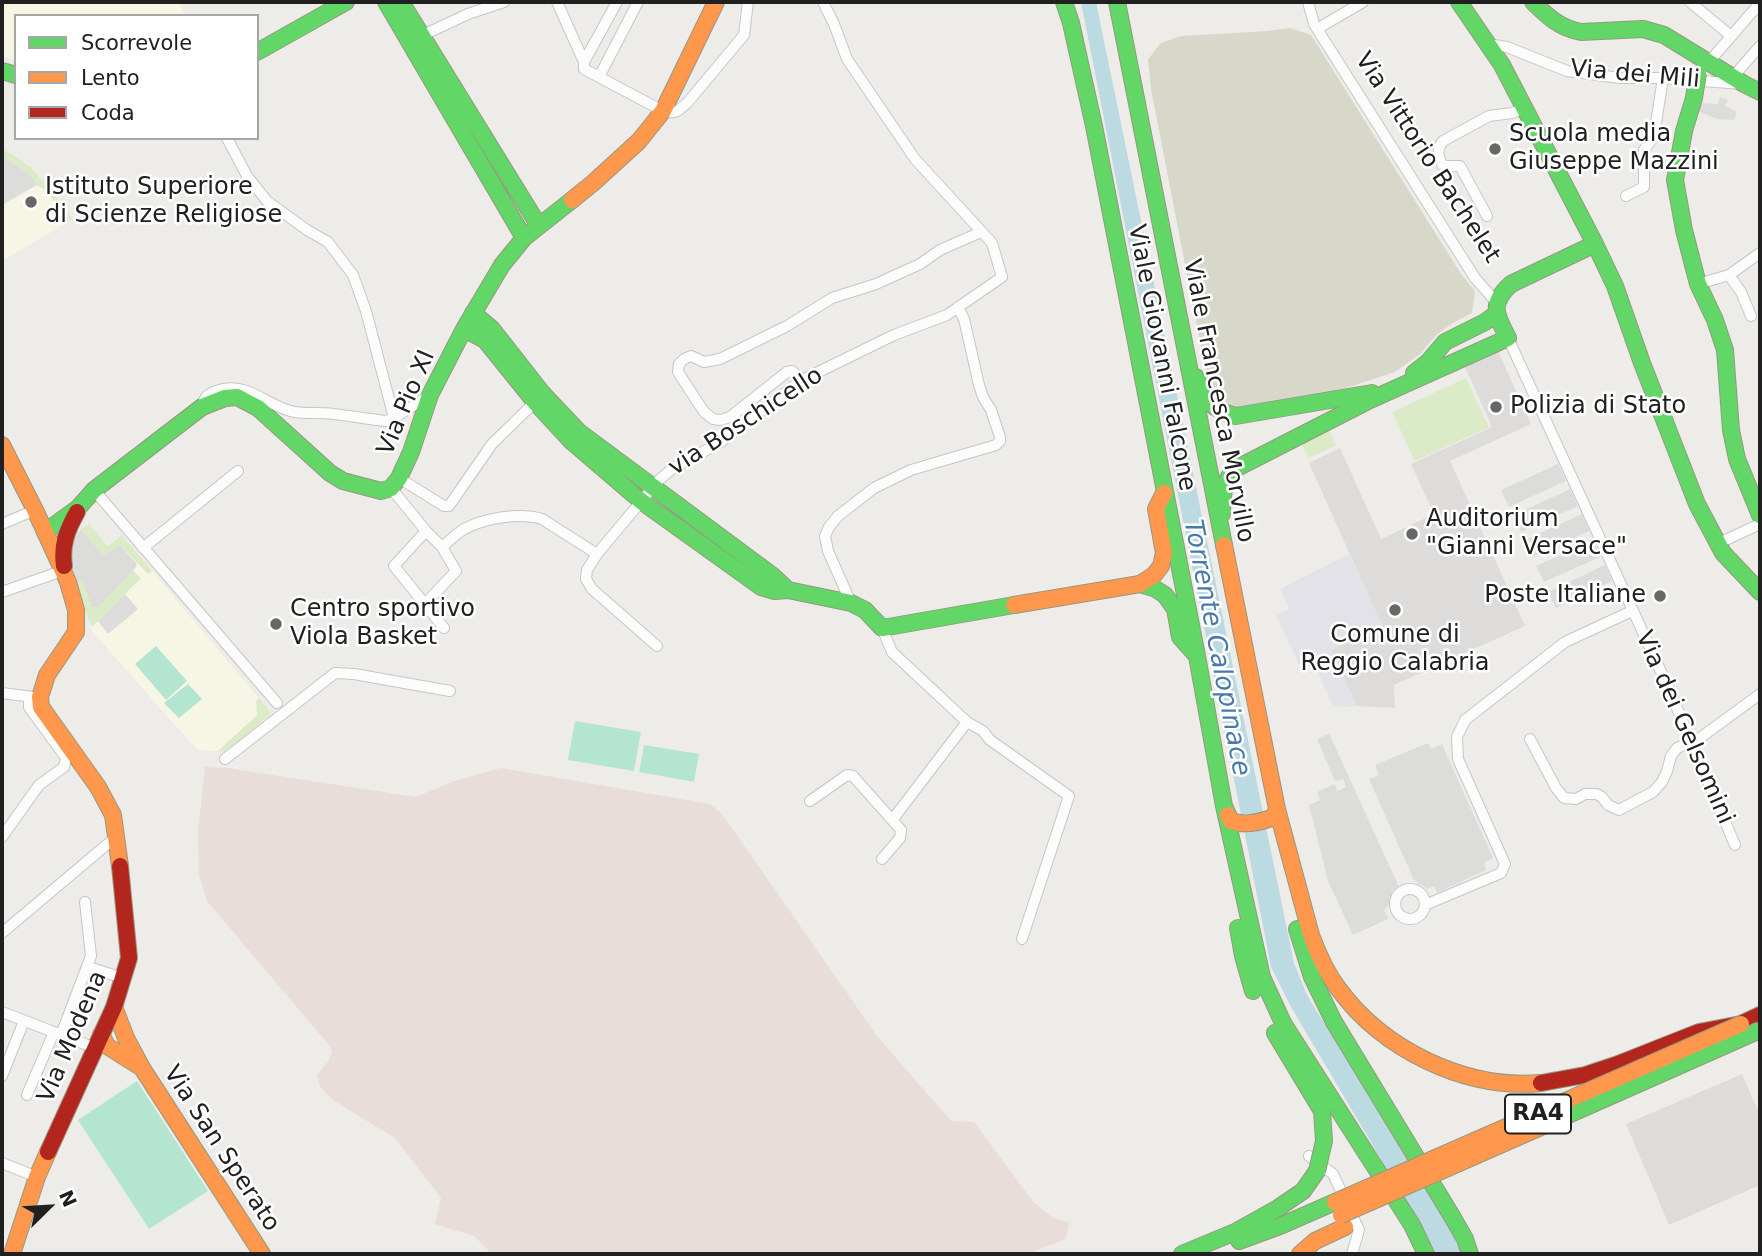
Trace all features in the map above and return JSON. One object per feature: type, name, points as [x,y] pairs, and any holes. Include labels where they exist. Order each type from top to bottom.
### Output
[{"type":"main road","points":[[259,40],[327,2]]},
{"type":"main road","points":[[259,51],[346,2]]},
{"type":"main road","points":[[386,2],[524,238]]},
{"type":"main road","points":[[401,2],[539,226]]},
{"type":"main road","name":"Via Pio XI","points":[[45,532],[78,509],[94,490],[202,407],[225,398],[237,397],[258,408],[330,473],[343,481],[381,491],[395,483],[411,452],[430,395],[464,329],[502,265],[524,238],[593,183],[630,149],[663,111],[716,2]]},
{"type":"main road","name":"Viale Giovanni Falcone","points":[[1064,2],[1094,126],[1224,806]]},
{"type":"main road","name":"Viale Francesca Morvillo","points":[[1117,2],[1222,536],[1273,814]]},
{"type":"main road","points":[[1459,2],[1502,65],[1615,286],[1697,504],[1717,544],[1731,563],[1760,592]]},
{"type":"main road","points":[[1534,2],[1552,21],[1571,30],[1653,31],[1678,42],[1702,65],[1760,92]]},
{"type":"main road","points":[[1702,65],[1684,131],[1675,180],[1698,284],[1726,350],[1731,430],[1737,459],[1760,515]]},
{"type":"main road","points":[[1184,344],[1204,397],[1216,410],[1225,414],[1236,416],[1370,394],[1413,373],[1428,362],[1445,342],[1485,322],[1496,308],[1500,293],[1511,284],[1595,244]]},
{"type":"main road","name":"Via Vittorio Bachelet","points":[[1496,308],[1508,338]]},
{"type":"main road","points":[[473,313],[492,329],[571,441],[642,501],[761,587],[851,603],[865,610],[882,628],[1140,584],[1154,575],[1161,566],[1164,553],[1156,509],[1164,493]]},
{"type":"main road","points":[[464,329],[485,340],[539,398],[579,432],[773,576],[788,590]]},
{"type":"main road","points":[[1457,335],[1464,341],[1470,354]]},
{"type":"main road","points":[[1222,536],[1223,488],[1225,480],[1235,469],[1381,395],[1508,338]]},
{"type":"main road","points":[[1439,349],[1448,364]]},
{"type":"main road","points":[[1275,410],[1283,413],[1291,423],[1288,441]]},
{"type":"main road","points":[[2,445],[45,532],[76,610],[76,632],[34,697]]},
{"type":"main road","points":[[65,577],[61,552],[65,536],[78,509]]},
{"type":"main road","points":[[1140,584],[1165,595],[1175,609],[1180,637],[1197,656]]},
{"type":"main road","name":"Via Modena","points":[[12,1254],[37,1177],[114,1007],[129,958],[113,815],[97,787],[34,697]]},
{"type":"main road","points":[[1224,806],[1231,821],[1239,824],[1273,814]]},
{"type":"main road","points":[[1182,1254],[1235,1232],[1303,1191],[1324,1155],[1325,1126],[1322,1111],[1264,1014],[1249,981],[1224,839],[1224,806]]},
{"type":"main road","points":[[1224,806],[1233,837],[1256,952],[1270,999],[1412,1225],[1426,1254]]},
{"type":"main road","points":[[1273,814],[1311,935],[1333,981],[1344,997],[1378,1030],[1405,1049],[1441,1067],[1500,1082],[1536,1084],[1576,1077],[1701,1032],[1741,1024]]},
{"type":"main road","points":[[1273,814],[1298,934],[1318,992],[1453,1218],[1465,1239],[1469,1254]]},
{"type":"main road","name":"Via San Sperato","points":[[114,1007],[142,1068],[261,1254]]},
{"type":"main road","name":"RA4","points":[[1200,1254],[1280,1226],[1340,1215],[1760,1015]]},
{"type":"main road","name":"RA4","points":[[1238,1254],[1425,1179],[1760,1030]]},
{"type":"main road","points":[[98,1041],[127,1038]]},
{"type":"main road","points":[[98,1041],[142,1068]]},
{"type":"main road","points":[[88,1064],[119,1055]]},
{"type":"main road","points":[[1300,1254],[1321,1237],[1340,1215]]},
{"type":"street","points":[[421,36],[468,14],[504,2]]},
{"type":"street","points":[[557,2],[584,62],[584,69],[671,113],[688,102],[744,35],[748,2]]},
{"type":"street","points":[[584,62],[617,2]]},
{"type":"street","points":[[598,77],[638,2]]},
{"type":"street","points":[[823,2],[847,60],[915,159],[992,243],[1002,277],[958,307],[964,319],[979,385],[991,410],[1000,441],[996,445],[911,470],[874,488],[838,516],[825,536],[828,551],[851,603]]},
{"type":"street","name":"Via Vittorio Bachelet","points":[[1308,2],[1317,29],[1496,308]]},
{"type":"street","points":[[1317,29],[1363,2]]},
{"type":"street","points":[[1690,2],[1731,36]]},
{"type":"street","points":[[1702,65],[1760,3]]},
{"type":"street","name":"Via dei Mili","points":[[1488,44],[1507,47],[1567,71],[1620,78],[1738,81]]},
{"type":"street","points":[[1738,81],[1760,46]]},
{"type":"street","points":[[1626,196],[1644,187],[1644,150],[1654,136],[1663,78]]},
{"type":"street","points":[[1486,216],[1460,166],[1443,166],[1438,153],[1439,146],[1443,141],[1489,116],[1525,108]]},
{"type":"street","points":[[228,140],[247,176],[267,201],[328,243],[353,275],[366,311],[394,418]]},
{"type":"street","points":[[802,380],[792,371],[787,372],[730,417],[721,420],[713,419],[704,412],[678,372],[679,364],[684,359],[691,356],[704,362],[720,359],[787,326],[832,298],[876,284],[981,232]]},
{"type":"street","points":[[1698,284],[1729,275],[1760,253]]},
{"type":"street","points":[[1729,275],[1741,292],[1751,316]]},
{"type":"street","name":"via Boschicello","points":[[657,646],[588,584],[586,579],[587,570],[597,554],[659,480],[672,469],[722,442],[802,380],[894,335],[947,315],[958,307]]},
{"type":"street","name":"Via dei Gelsomini","points":[[1508,338],[1668,687],[1735,845]]},
{"type":"street","points":[[202,407],[204,398],[210,393],[225,388],[252,393],[272,404],[296,412],[386,421],[430,395]]},
{"type":"street","points":[[395,483],[449,506],[492,444],[539,398]]},
{"type":"street","points":[[143,548],[238,471]]},
{"type":"street","points":[[395,483],[426,531],[442,547],[456,571],[426,603]]},
{"type":"street","points":[[94,490],[276,702]]},
{"type":"street","points":[[2,524],[35,510]]},
{"type":"street","points":[[442,547],[463,530],[512,515],[542,519],[597,554]]},
{"type":"street","points":[[1717,544],[1760,524]]},
{"type":"street","points":[[426,531],[394,566],[444,628]]},
{"type":"street","points":[[2,592],[65,577]]},
{"type":"street","points":[[1425,905],[1501,873],[1505,864],[1458,759],[1457,737],[1465,720],[1565,642],[1632,611]]},
{"type":"street","points":[[882,628],[892,652],[967,722],[983,731],[990,740],[1069,796],[1022,939]]},
{"type":"street","points":[[225,759],[335,673],[450,691]]},
{"type":"street","points":[[2,693],[34,697],[29,707],[66,758],[64,767],[39,785],[6,824],[2,837]]},
{"type":"street","points":[[1530,739],[1564,798],[1576,799],[1585,794],[1597,794],[1608,805],[1619,810],[1653,792],[1662,782],[1674,751],[1700,738],[1760,694]]},
{"type":"street","points":[[892,819],[967,722]]},
{"type":"street","points":[[810,800],[847,775],[853,776],[901,830],[900,838],[882,859]]},
{"type":"street","points":[[2,933],[117,836]]},
{"type":"street","points":[[27,1095],[88,967],[91,956],[85,902]]},
{"type":"street","points":[[88,967],[123,978]]},
{"type":"street","points":[[2,1012],[58,1034],[98,1041]]},
{"type":"street","points":[[2,1076],[24,1020]]},
{"type":"street","points":[[1309,1156],[1333,1174],[1359,1230],[1352,1254]]},
{"type":"street","points":[[2,1163],[37,1177]]},
{"type":"shaded area","points":[[2,2],[178,2],[185,14],[14,14],[14,59],[2,56]]},
{"type":"shaded area","points":[[1290,28],[1311,35],[1461,274],[1475,291],[1472,313],[1435,336],[1421,353],[1395,372],[1331,393],[1237,408],[1218,402],[1209,388],[1151,89],[1148,59],[1161,43],[1181,36]]},
{"type":"shaded area","points":[[1720,97],[1728,100],[1725,106],[1737,112],[1734,120],[1717,119],[1697,111],[1699,103],[1718,104]]},
{"type":"shaded area","name":"Istituto Superiore di Scienze Religiose","points":[[2,148],[31,167],[73,219],[2,261]]},
{"type":"shaded area","points":[[2,156],[20,167],[37,185],[2,205]]},
{"type":"shaded area","points":[[1498,351],[1531,424],[1450,461],[1525,626],[1394,685],[1395,708],[1357,706],[1331,650],[1382,626],[1309,463],[1340,448],[1381,539],[1434,514],[1411,464],[1492,427],[1465,367]]},
{"type":"shaded area","points":[[1558,464],[1566,481],[1509,507],[1501,490]]},
{"type":"shaded area","points":[[1570,489],[1578,506],[1521,532],[1514,515]]},
{"type":"shaded area","points":[[1582,514],[1589,531],[1532,557],[1525,540]]},
{"type":"shaded area","points":[[89,523],[107,546],[122,535],[271,713],[228,752],[199,750],[193,745],[91,630],[69,558],[78,533]]},
{"type":"shaded area","points":[[81,529],[104,556],[119,544],[137,564],[98,608],[92,607],[82,581],[77,582],[69,558],[72,541]]},
{"type":"shaded area","points":[[1593,540],[1600,557],[1544,582],[1536,566]]},
{"type":"shaded area","points":[[1349,554],[1383,627],[1331,650],[1357,706],[1346,707],[1333,706],[1312,660],[1299,665],[1276,615],[1289,609],[1280,589]]},
{"type":"shaded area","points":[[1605,565],[1612,581],[1556,608],[1548,592]]},
{"type":"shaded area","points":[[125,594],[138,609],[108,634],[98,621]]},
{"type":"shaded area","points":[[1329,733],[1399,887],[1393,890],[1384,910],[1388,919],[1353,935],[1328,881],[1309,805],[1320,800],[1317,792],[1334,784],[1338,791],[1346,787],[1343,779],[1335,781],[1317,739]]},
{"type":"shaded area","points":[[1428,743],[1431,749],[1442,744],[1493,858],[1484,863],[1486,870],[1437,893],[1434,886],[1427,889],[1414,880],[1369,779],[1379,775],[1375,765]]},
{"type":"shaded area","points":[[205,767],[227,768],[416,797],[454,781],[501,768],[710,804],[722,814],[877,1036],[951,1121],[974,1122],[1034,1203],[1055,1219],[1069,1222],[1066,1239],[1027,1254],[492,1254],[474,1236],[435,1224],[441,1198],[395,1138],[334,1101],[320,1087],[317,1075],[329,1060],[332,1051],[328,1044],[207,901],[199,874],[198,831]]},
{"type":"shaded area","points":[[1742,1074],[1760,1115],[1760,1185],[1669,1225],[1626,1124]]},
{"type":"green space","points":[[2,148],[31,167],[73,219],[67,222],[48,192],[37,185],[20,167],[2,156]]},
{"type":"green space","points":[[1466,378],[1489,427],[1415,461],[1392,412]]},
{"type":"green space","points":[[1328,428],[1336,446],[1308,458],[1303,446],[1304,441]]},
{"type":"green space","points":[[89,523],[107,546],[122,535],[152,571],[148,574],[120,545],[104,556],[81,529]]},
{"type":"green space","points":[[133,571],[141,578],[92,627],[77,582],[82,581],[92,607],[98,608]]},
{"type":"green space","points":[[156,646],[187,681],[166,700],[135,664]]},
{"type":"green space","points":[[188,684],[202,699],[179,718],[164,703]]},
{"type":"green space","points":[[259,698],[271,713],[228,752],[218,751],[257,715],[256,701]]},
{"type":"green space","points":[[575,721],[641,732],[634,771],[568,760]]},
{"type":"green space","points":[[644,745],[699,754],[694,782],[639,772]]},
{"type":"green space","points":[[137,1081],[208,1191],[149,1229],[78,1120]]},
{"type":"water","name":"Torrente Calopinace","points":[[1081,2],[1096,2],[1294,963],[1307,995],[1465,1254],[1437,1254],[1291,1007],[1271,967]]},
{"type":"traffic: fast","points":[[259,51],[346,2]]},
{"type":"traffic: fast","points":[[386,2],[524,238]]},
{"type":"traffic: fast","points":[[401,2],[539,226]]},
{"type":"traffic: fast","points":[[1064,2],[1094,126],[1224,806],[1228,815]]},
{"type":"traffic: fast","points":[[1117,2],[1224,545]]},
{"type":"traffic: fast","points":[[1459,2],[1502,65],[1615,286],[1697,504],[1723,553],[1760,592]]},
{"type":"traffic: fast","points":[[1533,2],[1555,21],[1581,32],[1643,29],[1664,35],[1760,92]]},
{"type":"traffic: fast","points":[[2,71],[14,74]]},
{"type":"traffic: fast","points":[[1694,98],[1698,73]]},
{"type":"traffic: fast","points":[[1694,98],[1684,131],[1675,180],[1698,284],[1715,320],[1725,350],[1731,430],[1737,459],[1760,515]]},
{"type":"traffic: fast","points":[[45,532],[78,508],[94,490],[202,407],[225,398],[237,397],[258,408],[330,473],[343,481],[381,491],[391,488],[399,478],[411,452],[430,395],[464,329],[502,265],[524,238],[572,200]]},
{"type":"traffic: fast","points":[[1222,514],[1225,484],[1235,469],[1370,400],[1508,338],[1497,310],[1504,291],[1511,284],[1595,244]]},
{"type":"traffic: fast","points":[[473,313],[492,329],[543,394],[579,432],[773,576],[788,590]]},
{"type":"traffic: fast","points":[[1414,373],[1428,362],[1445,342],[1496,314]]},
{"type":"traffic: fast","points":[[464,329],[485,340],[535,402],[571,441],[641,501],[761,587],[851,603],[865,610],[882,628],[1014,605]]},
{"type":"traffic: fast","points":[[1196,377],[1210,403],[1220,411],[1236,416],[1372,393]]},
{"type":"traffic: fast","points":[[1140,584],[1165,595],[1175,609],[1180,637],[1197,656]]},
{"type":"traffic: fast","points":[[1224,806],[1262,977],[1283,1023],[1412,1225],[1426,1254]]},
{"type":"traffic: fast","points":[[1238,928],[1253,991]]},
{"type":"traffic: fast","points":[[1297,929],[1312,977],[1334,1022],[1453,1218],[1470,1254]]},
{"type":"traffic: fast","points":[[1541,1127],[1760,1030]]},
{"type":"traffic: fast","points":[[1275,1033],[1322,1111]]},
{"type":"traffic: fast","points":[[1317,1171],[1324,1141],[1322,1111]]},
{"type":"traffic: fast","points":[[1182,1254],[1235,1232],[1278,1208],[1303,1191],[1317,1171]]},
{"type":"traffic: fast","points":[[1239,1241],[1335,1202]]},
{"type":"traffic: slow","points":[[572,200],[639,141],[663,111],[716,2]]},
{"type":"traffic: slow","points":[[2,445],[68,582],[76,610],[76,632],[47,675],[40,697],[41,707],[98,787],[113,815],[120,866]]},
{"type":"traffic: slow","points":[[1014,605],[1140,584],[1154,575],[1161,566],[1164,553],[1156,509],[1164,493]]},
{"type":"traffic: slow","points":[[1224,545],[1277,809],[1274,817],[1252,823],[1231,821],[1228,815]]},
{"type":"traffic: slow","points":[[1277,809],[1311,935],[1330,976],[1356,1010],[1402,1047],[1455,1072],[1483,1080],[1541,1083]]},
{"type":"traffic: slow","points":[[114,1007],[142,1068],[262,1254]]},
{"type":"traffic: slow","points":[[1335,1202],[1741,1024]]},
{"type":"traffic: slow","points":[[101,1034],[107,1046],[142,1068]]},
{"type":"traffic: slow","points":[[1341,1215],[1541,1127]]},
{"type":"traffic: slow","points":[[12,1254],[48,1152]]},
{"type":"traffic: slow","points":[[1300,1254],[1315,1241],[1345,1227]]},
{"type":"traffic: jam","points":[[64,566],[66,538],[77,512]]},
{"type":"traffic: jam","points":[[48,1152],[114,1007],[129,958],[120,866]]},
{"type":"traffic: jam","points":[[1541,1083],[1585,1075],[1699,1032],[1741,1024],[1760,1015]]},
{"type":"place","name":"Scuola media Giuseppe Mazzini","points":[[1495,149]]},
{"type":"place","name":"Istituto Superiore di Scienze Religiose","points":[[31,202]]},
{"type":"place","name":"Polizia di Stato","points":[[1496,407]]},
{"type":"place","name":"Auditorium \"Gianni Versace\"","points":[[1412,534]]},
{"type":"place","name":"Poste Italiane","points":[[1660,596]]},
{"type":"place","name":"Comune di Reggio Calabria","points":[[1395,610]]},
{"type":"place","name":"Centro sportivo Viola Basket","points":[[276,624]]}]
